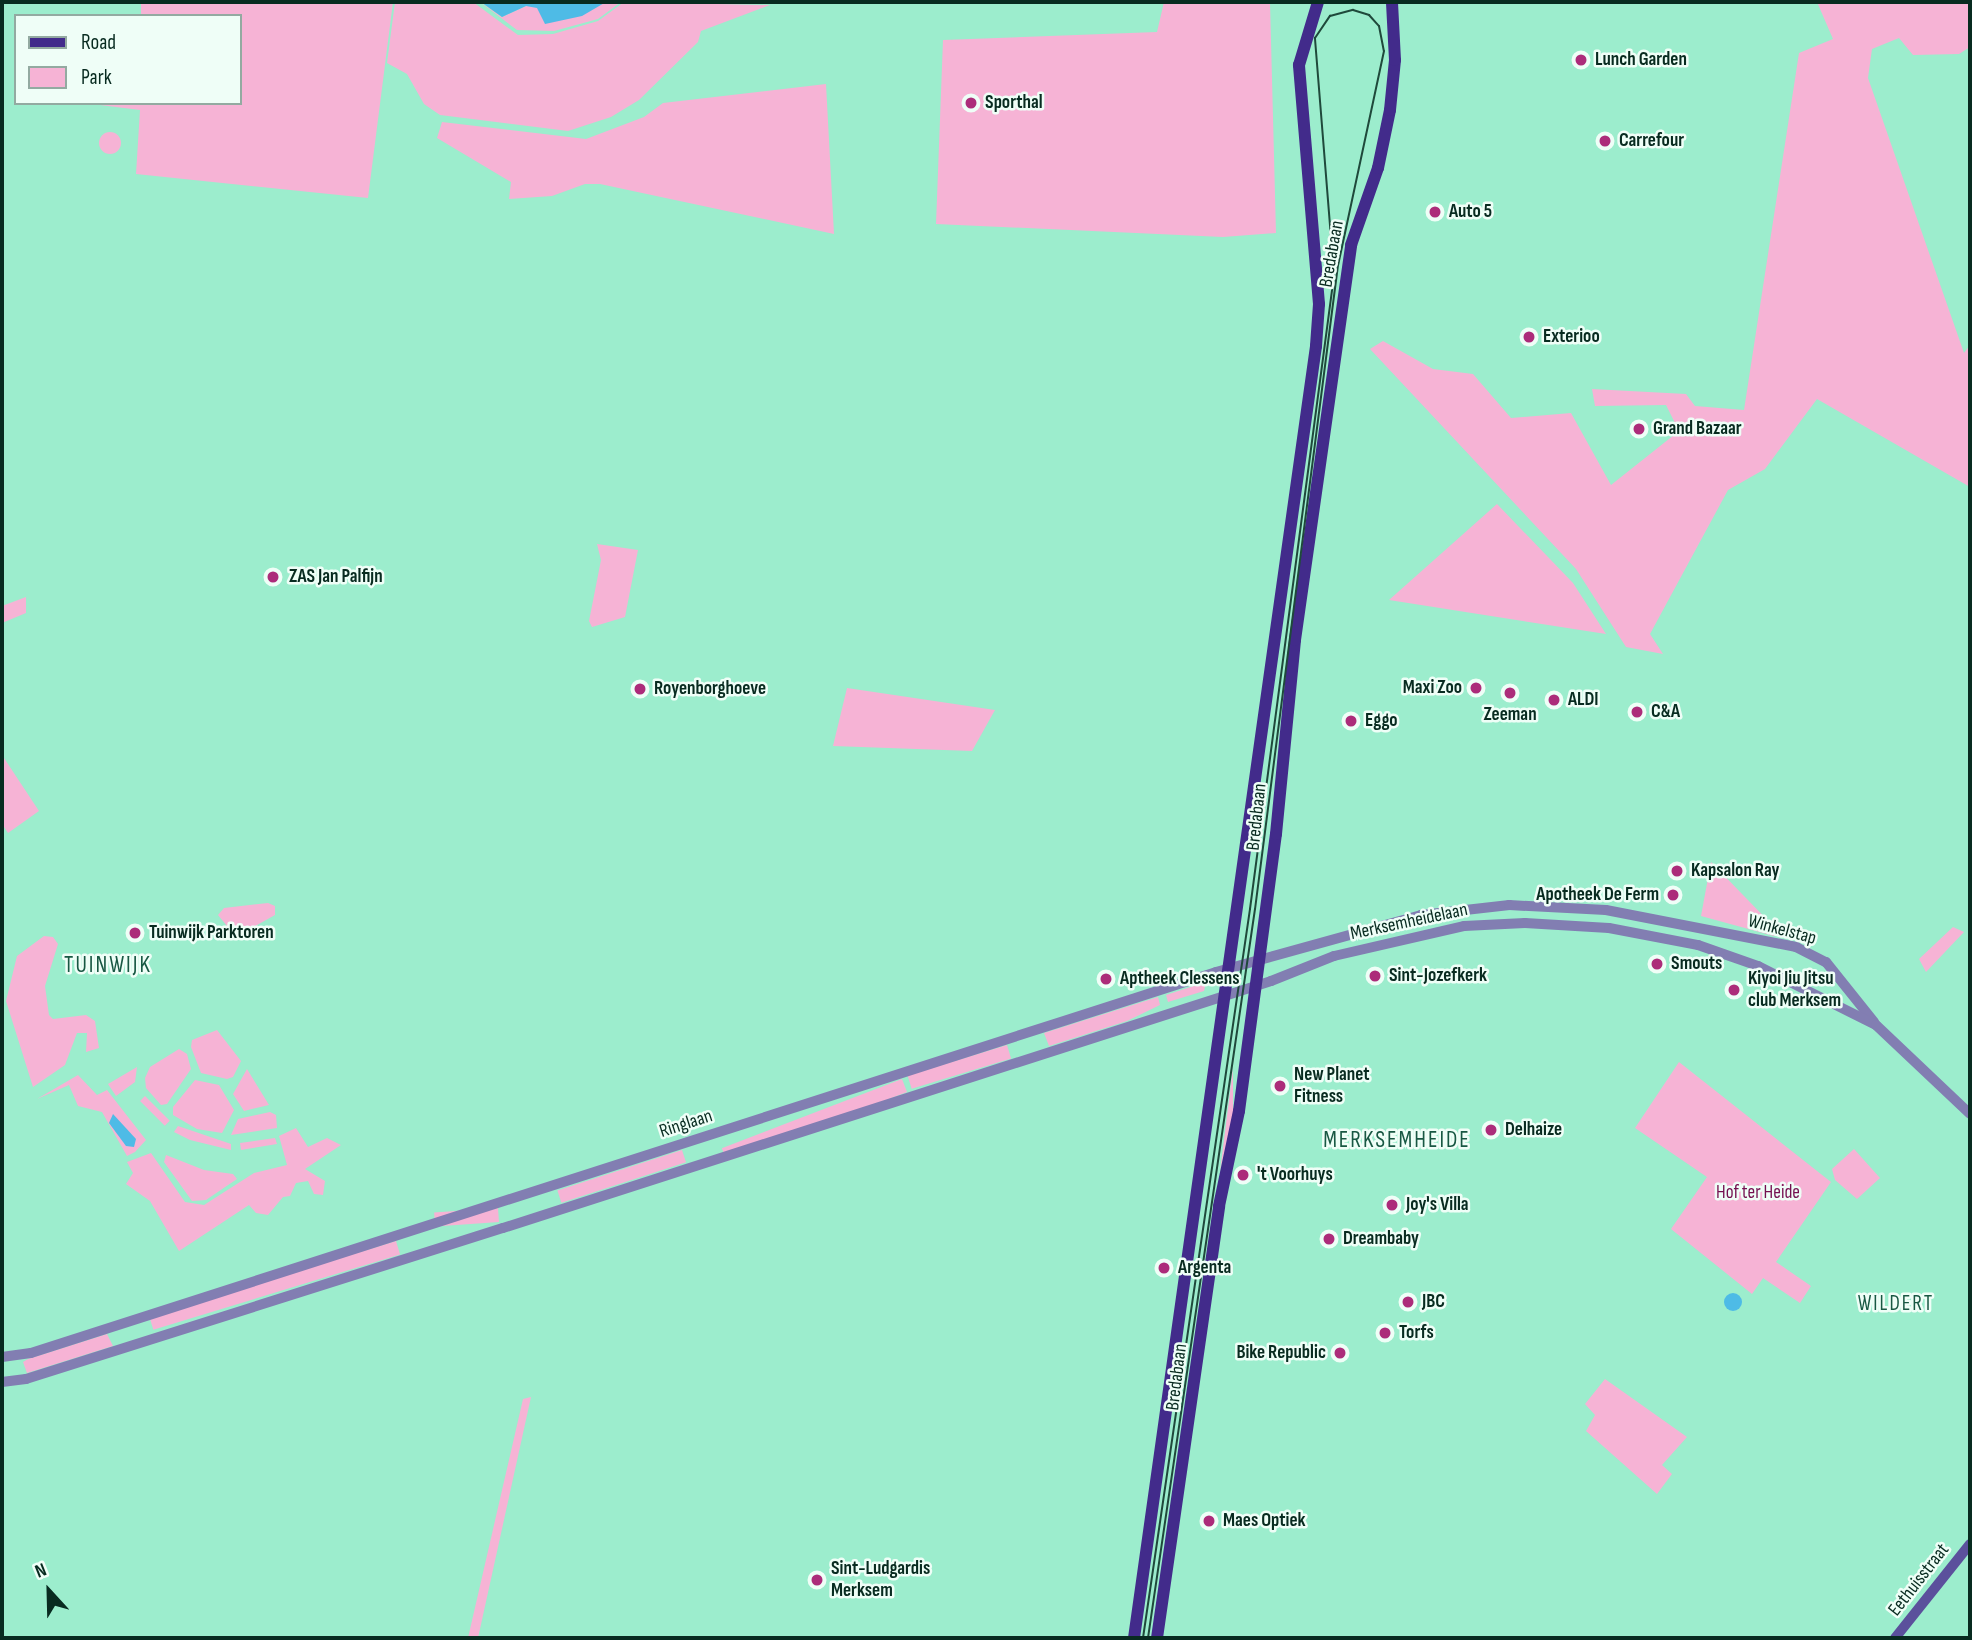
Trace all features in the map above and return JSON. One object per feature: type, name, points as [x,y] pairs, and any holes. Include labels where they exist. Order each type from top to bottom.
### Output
[{"type":"main road","name":"Bredabaan","points":[[1134,1638],[1226,994],[1318,318],[1299,75],[1302,46],[1318,2]]},
{"type":"main road","name":"Bredabaan","points":[[1157,1638],[1219,1206],[1239,1111],[1296,640],[1350,244],[1378,168],[1391,110],[1395,60],[1392,2]]},
{"type":"main road","name":"Eethuisstraat","points":[[1895,1638],[1970,1544]]},
{"type":"street","name":"Merksemheidelaan","points":[[1259,960],[1385,923],[1472,908],[1541,905],[1606,909],[1689,926]]},
{"type":"street","name":"Merksemheidelaan","points":[[1226,994],[1353,951],[1464,926],[1574,924],[1688,943]]},
{"type":"street","name":"Winkelstap","points":[[1689,926],[1812,953],[1826,962],[1876,1025],[1970,1114]]},
{"type":"street","name":"Winkelstap","points":[[1688,943],[1786,977],[1876,1025]]},
{"type":"street","name":"Ringlaan","points":[[2,1357],[32,1353],[1259,960]]},
{"type":"street","points":[[2,1381],[26,1379],[1226,994]]},
{"type":"green space","points":[[141,2],[393,2],[368,198],[136,174],[140,110],[100,105],[242,105],[242,14],[141,14]]},
{"type":"green space","points":[[395,2],[473,2],[518,35],[553,34],[598,21],[624,2],[770,5],[701,31],[698,42],[639,100],[611,117],[568,131],[440,115],[424,104],[407,74],[387,63]]},
{"type":"green space","points":[[480,2],[502,17],[526,6],[621,2],[598,19],[554,31],[517,30]]},
{"type":"green space","points":[[1164,2],[1270,2],[1276,233],[1223,237],[936,224],[943,40],[1157,32]]},
{"type":"green space","points":[[1817,2],[1970,2],[1970,47],[1959,54],[1913,55],[1899,38],[1872,49],[1868,78],[1964,353],[1970,345],[1970,487],[1817,399],[1765,469],[1728,490],[1650,634],[1663,654],[1626,647],[1576,569],[1370,349],[1383,341],[1433,369],[1473,374],[1511,418],[1571,413],[1611,485],[1679,431],[1666,405],[1595,406],[1592,389],[1686,394],[1695,406],[1744,410],[1799,53],[1833,39]]},
{"type":"green space","points":[[826,84],[834,234],[600,184],[585,184],[552,196],[509,199],[511,182],[437,138],[442,122],[586,139],[644,117],[663,103]]},
{"type":"green space","points":[[110,132],[118,135],[121,143],[118,151],[110,154],[102,151],[99,143],[102,135]]},
{"type":"green space","points":[[1497,504],[1573,583],[1606,634],[1389,600]]},
{"type":"green space","points":[[597,544],[638,550],[625,617],[592,627],[589,621],[601,560]]},
{"type":"green space","points":[[26,597],[26,613],[2,623],[2,606]]},
{"type":"green space","points":[[847,688],[995,710],[972,751],[833,746]]},
{"type":"green space","points":[[2,755],[39,811],[8,833],[2,824]]},
{"type":"green space","points":[[1711,862],[1777,930],[1774,936],[1701,916]]},
{"type":"green space","points":[[268,903],[275,906],[275,915],[236,937],[218,915],[224,908]]},
{"type":"green space","points":[[1953,927],[1964,932],[1926,972],[1919,959]]},
{"type":"green space","points":[[44,936],[53,937],[58,944],[45,986],[49,1015],[53,1019],[86,1015],[95,1021],[99,1048],[86,1052],[87,1033],[77,1033],[65,1065],[33,1087],[6,1001],[17,956]]},
{"type":"green space","points":[[1206,982],[1204,991],[1168,1002],[1166,995]]},
{"type":"green space","points":[[1158,997],[1160,1005],[1127,1021],[1049,1046],[1044,1033]]},
{"type":"green space","points":[[217,1030],[241,1061],[233,1077],[227,1079],[201,1073],[191,1047],[192,1040]]},
{"type":"green space","points":[[1007,1045],[1011,1058],[912,1089],[908,1075]]},
{"type":"green space","points":[[179,1049],[187,1054],[191,1069],[167,1104],[161,1105],[146,1088],[145,1078],[150,1067]]},
{"type":"green space","name":"Hof ter Heide","points":[[1679,1062],[1831,1182],[1776,1262],[1811,1286],[1800,1303],[1763,1278],[1752,1294],[1671,1229],[1707,1177],[1635,1128]]},
{"type":"green space","points":[[137,1067],[135,1082],[116,1096],[108,1084]]},
{"type":"green space","points":[[247,1069],[269,1105],[244,1111],[233,1094]]},
{"type":"green space","points":[[1233,1069],[1233,1116],[1220,1171]]},
{"type":"green space","points":[[78,1075],[97,1095],[107,1090],[146,1140],[135,1152],[127,1156],[102,1112],[78,1106],[69,1085],[37,1099]]},
{"type":"green space","points":[[902,1079],[907,1092],[727,1161],[722,1148]]},
{"type":"green space","points":[[195,1080],[219,1085],[234,1110],[222,1133],[197,1129],[173,1115],[173,1107]]},
{"type":"green space","points":[[145,1096],[170,1121],[165,1126],[140,1101]]},
{"type":"green space","points":[[270,1112],[276,1115],[277,1128],[231,1135],[238,1119]]},
{"type":"green space","points":[[178,1126],[231,1144],[231,1150],[190,1140],[174,1132]]},
{"type":"green space","points":[[296,1128],[308,1147],[327,1138],[341,1145],[305,1169],[325,1181],[323,1195],[314,1194],[308,1181],[296,1183],[290,1196],[283,1197],[268,1215],[256,1213],[249,1205],[179,1251],[150,1201],[126,1184],[133,1173],[127,1162],[151,1153],[185,1202],[204,1205],[254,1173],[287,1165],[279,1136]]},
{"type":"green space","points":[[275,1138],[277,1144],[241,1150],[240,1143]]},
{"type":"green space","points":[[1854,1149],[1880,1178],[1857,1199],[1835,1180],[1832,1169]]},
{"type":"green space","points":[[682,1150],[686,1162],[561,1203],[557,1190]]},
{"type":"green space","points":[[166,1155],[204,1170],[233,1174],[237,1179],[206,1200],[192,1201],[164,1162]]},
{"type":"green space","points":[[498,1208],[499,1222],[435,1226],[434,1212]]},
{"type":"green space","points":[[396,1241],[400,1254],[153,1330],[149,1316]]},
{"type":"green space","points":[[107,1334],[113,1346],[27,1373],[23,1362],[28,1359]]},
{"type":"green space","points":[[1605,1379],[1687,1437],[1662,1465],[1672,1474],[1657,1494],[1586,1431],[1595,1415],[1585,1404]]},
{"type":"green space","points":[[531,1397],[478,1638],[468,1638],[523,1399]]},
{"type":"water","points":[[481,2],[606,2],[582,16],[545,24],[537,8],[526,6],[502,17]]},
{"type":"water","points":[[113,1114],[136,1139],[134,1147],[126,1146],[109,1123]]},
{"type":"water","points":[[1733,1293],[1739,1296],[1742,1302],[1739,1308],[1733,1311],[1727,1308],[1724,1302],[1727,1296]]},
{"type":"tram line","points":[[1143,1638],[1250,909],[1334,275],[1315,38],[1330,16],[1353,10],[1369,15],[1379,26],[1384,51],[1338,265],[1255,909],[1148,1638]]},
{"type":"place","name":"Lunch Garden","points":[[1581,60]]},
{"type":"place","name":"Sporthal","points":[[971,103]]},
{"type":"place","name":"Carrefour","points":[[1605,141]]},
{"type":"place","name":"Auto 5","points":[[1435,212]]},
{"type":"place","name":"Exterioo","points":[[1529,337]]},
{"type":"place","name":"Grand Bazaar","points":[[1639,429]]},
{"type":"place","name":"ZAS Jan Palfijn","points":[[273,577]]},
{"type":"place","name":"Maxi Zoo","points":[[1476,688]]},
{"type":"place","name":"Royenborghoeve","points":[[640,689]]},
{"type":"place","name":"Zeeman","points":[[1510,693]]},
{"type":"place","name":"ALDI","points":[[1554,700]]},
{"type":"place","name":"C&A","points":[[1637,712]]},
{"type":"place","name":"Eggo","points":[[1351,721]]},
{"type":"place","name":"Kapsalon Ray","points":[[1677,871]]},
{"type":"place","name":"Apotheek De Ferm","points":[[1673,895]]},
{"type":"place","name":"Tuinwijk Parktoren","points":[[135,933]]},
{"type":"place","name":"Smouts","points":[[1657,964]]},
{"type":"place","name":"Sint-Jozefkerk","points":[[1375,976]]},
{"type":"place","name":"Aptheek Clessens","points":[[1106,979]]},
{"type":"place","name":"Kiyoi Jiu Jitsu club Merksem","points":[[1734,990]]},
{"type":"place","name":"New Planet Fitness","points":[[1280,1086]]},
{"type":"place","name":"Delhaize","points":[[1491,1130]]},
{"type":"place","name":"'t Voorhuys","points":[[1243,1175]]},
{"type":"place","name":"Joy's Villa","points":[[1392,1205]]},
{"type":"place","name":"Dreambaby","points":[[1329,1239]]},
{"type":"place","name":"Argenta","points":[[1164,1268]]},
{"type":"place","name":"JBC","points":[[1408,1302]]},
{"type":"place","name":"Torfs","points":[[1385,1333]]},
{"type":"place","name":"Bike Republic","points":[[1340,1353]]},
{"type":"place","name":"Maes Optiek","points":[[1209,1521]]},
{"type":"place","name":"Sint-Ludgardis Merksem","points":[[817,1580]]},
{"type":"district","name":"TUINWIJK","points":[[108,965]]},
{"type":"district","name":"MERKSEMHEIDE","points":[[1397,1140]]},
{"type":"district","name":"WILDERT","points":[[1896,1304]]}]
